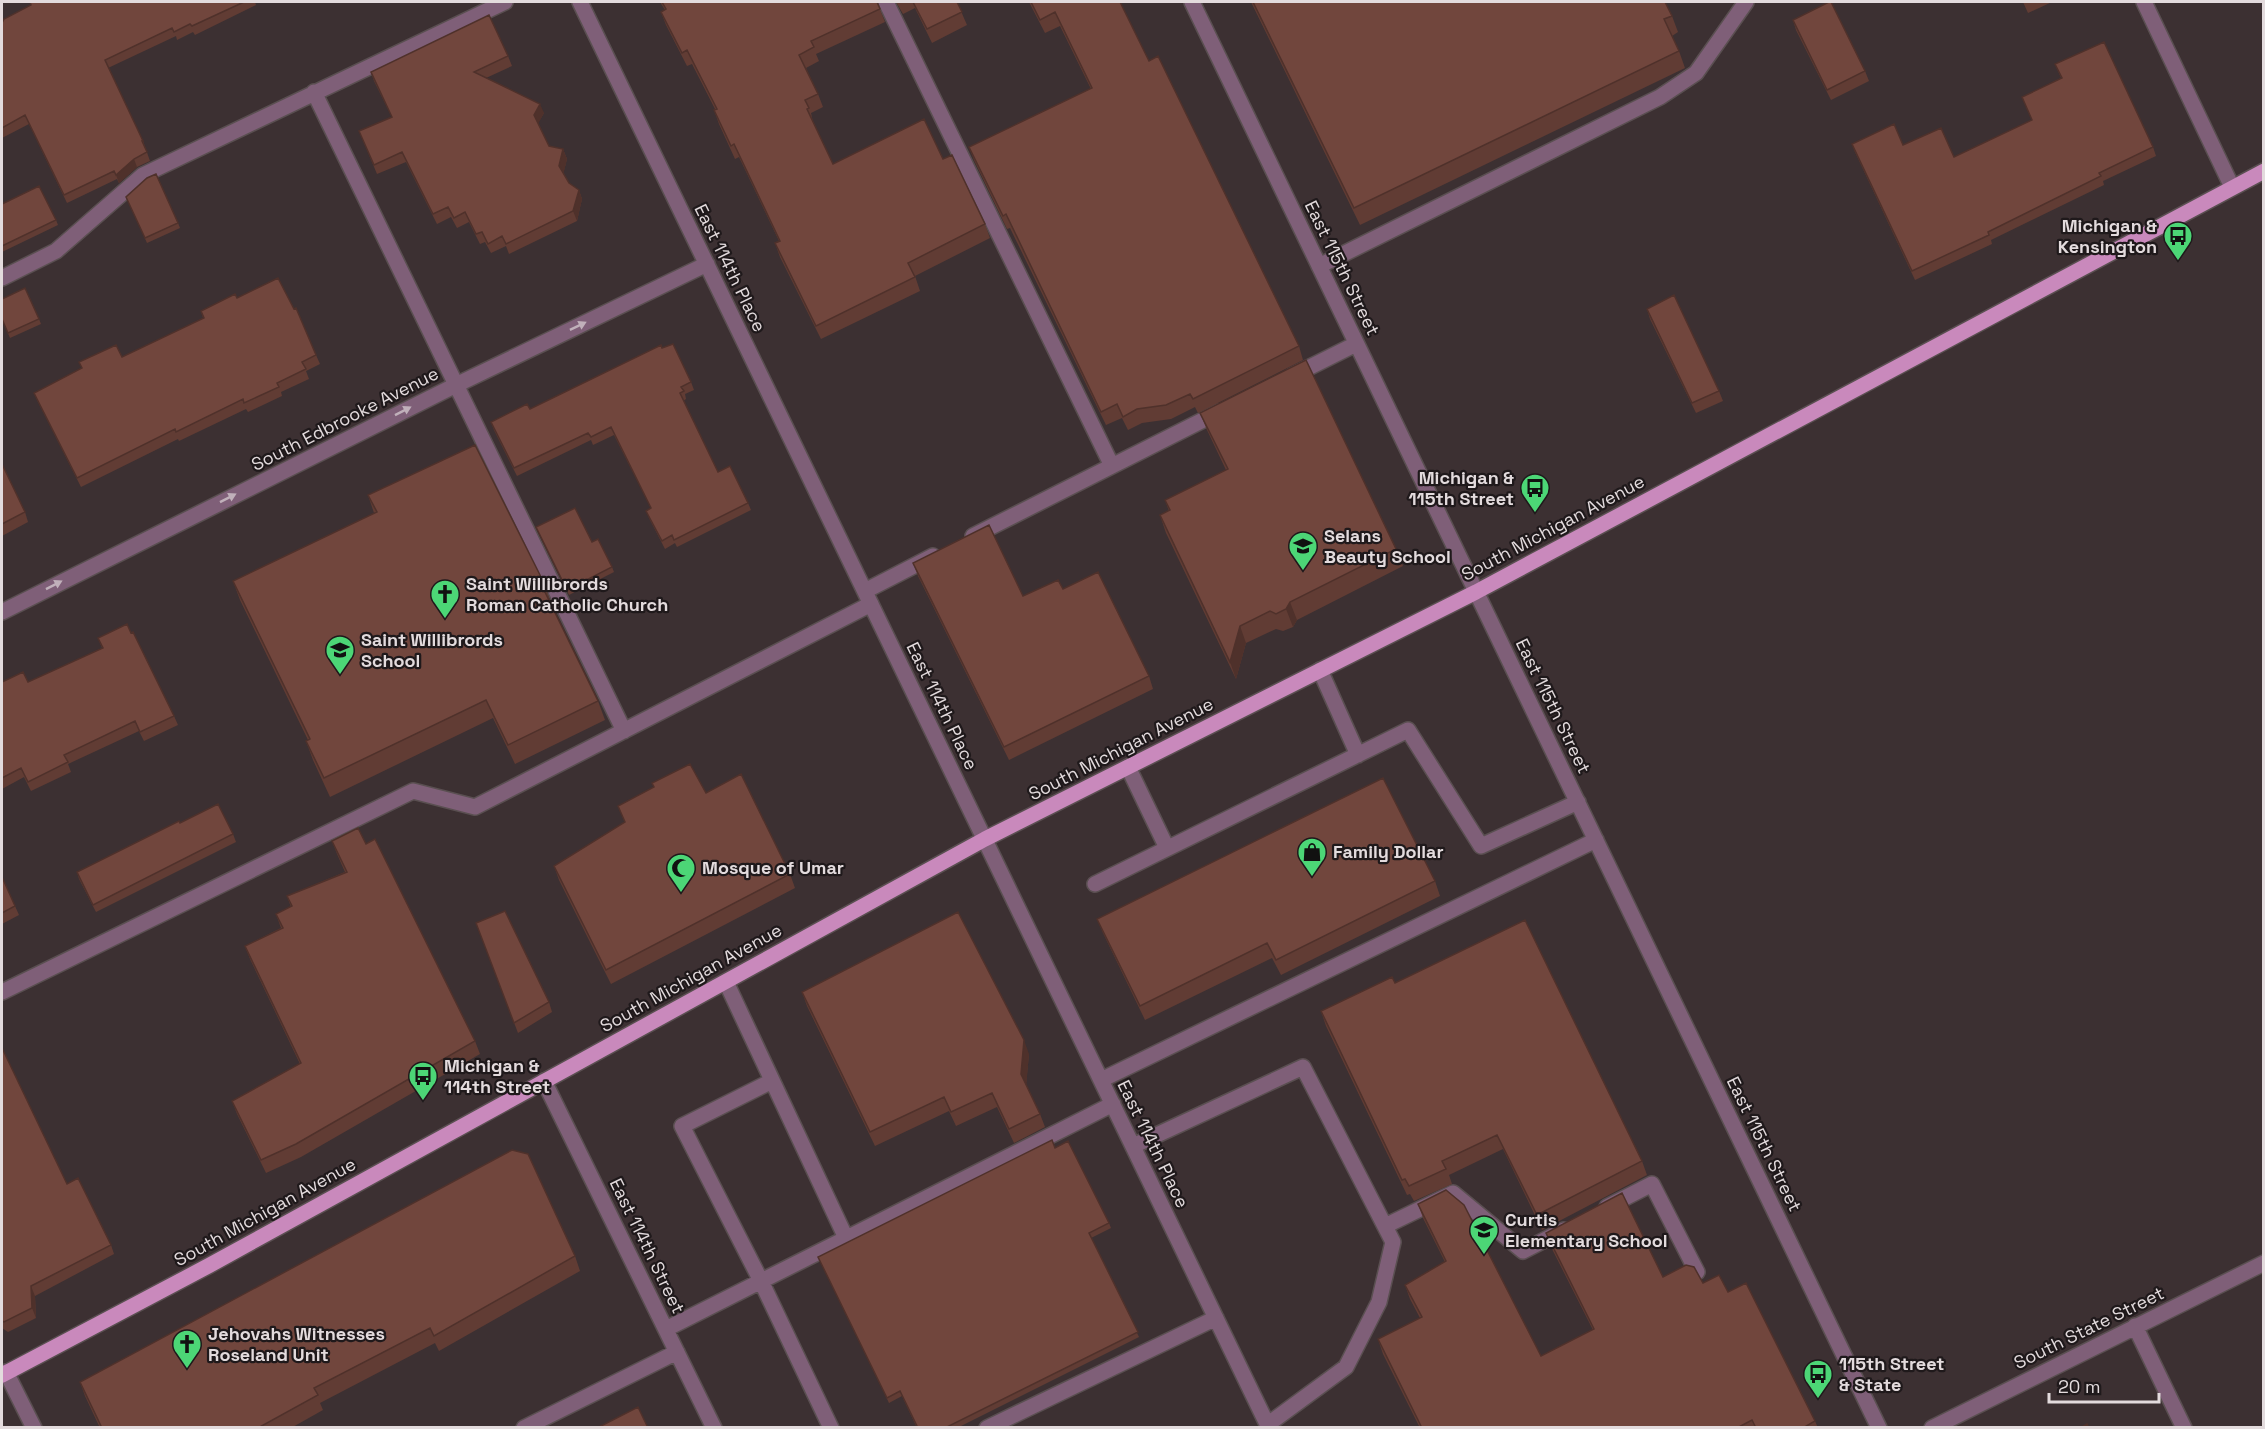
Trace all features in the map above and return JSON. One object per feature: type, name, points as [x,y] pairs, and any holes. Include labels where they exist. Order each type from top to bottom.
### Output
[{"type":"main road","name":"South Michigan Avenue","points":[[4,1373],[210,1265],[985,840],[1476,591],[2264,171]]},
{"type":"street","points":[[2,278],[56,251],[143,175],[505,2]]},
{"type":"street","name":"East 114th Place","points":[[580,2],[1268,1426]]},
{"type":"street","points":[[886,2],[1112,465]]},
{"type":"street","name":"East 115th Street","points":[[1192,2],[1879,1428]]},
{"type":"street","points":[[1319,266],[1660,97],[1696,73],[1746,2]]},
{"type":"street","points":[[2144,2],[2232,187]]},
{"type":"street","points":[[314,92],[624,731]]},
{"type":"street","name":"South Edbrooke Avenue","points":[[2,612],[456,385],[707,264]]},
{"type":"street","points":[[1278,383],[1356,344]]},
{"type":"street","points":[[2,992],[413,791],[475,807],[624,731],[868,598],[950,548],[1237,403]]},
{"type":"street","points":[[1320,670],[1358,755]]},
{"type":"street","points":[[1095,884],[1408,730],[1481,846],[1578,802]]},
{"type":"street","points":[[1128,767],[1167,848]]},
{"type":"street","points":[[1101,1080],[1596,840]]},
{"type":"street","points":[[726,982],[846,1238]]},
{"type":"street","points":[[1133,1146],[1303,1067],[1393,1242],[1379,1302],[1346,1367],[1268,1426]]},
{"type":"street","name":"East 114th Street","points":[[544,1081],[714,1428]]},
{"type":"street","points":[[772,1081],[682,1126],[762,1281],[831,1428]]},
{"type":"street","points":[[666,1329],[1113,1104]]},
{"type":"street","points":[[1592,1215],[1652,1184],[1697,1272]]},
{"type":"street","points":[[1385,1227],[1453,1193],[1523,1251],[1572,1226]]},
{"type":"street","name":"South State Street","points":[[1932,1428],[2264,1263]]},
{"type":"street","points":[[991,1427],[1216,1318]]},
{"type":"street","points":[[2135,1326],[2184,1428]]},
{"type":"street","points":[[524,1428],[677,1352]]},
{"type":"street","points":[[4,1373],[34,1428]]},
{"type":"building","points":[[30,2],[244,2],[192,26],[190,24],[174,32],[172,28],[105,60],[147,152],[134,159],[116,175],[114,171],[64,195],[25,115],[2,128],[2,23],[4,19],[31,5]]},
{"type":"building","points":[[662,2],[877,2],[880,9],[811,41],[814,47],[799,55],[818,94],[805,100],[809,108],[807,109],[833,164],[924,119],[943,159],[952,155],[985,224],[908,263],[915,277],[816,326],[775,243],[780,241],[734,144],[731,146],[714,110],[717,109],[687,50],[682,53],[661,12],[666,9]]},
{"type":"building","points":[[913,2],[957,2],[962,12],[927,29]]},
{"type":"building","points":[[1031,2],[1120,2],[1149,61],[1158,56],[1299,346],[1193,399],[1190,394],[1166,405],[1137,409],[1123,417],[1117,404],[1101,412],[1006,214],[1003,216],[969,147],[1092,88],[1055,12],[1040,20]]},
{"type":"building","points":[[1253,2],[1665,2],[1672,16],[1664,19],[1679,51],[1354,208]]},
{"type":"building","points":[[1829,2],[1865,71],[1827,90],[1793,20]]},
{"type":"building","points":[[489,15],[508,56],[474,72],[540,104],[534,115],[549,146],[563,149],[559,166],[569,183],[579,190],[573,211],[506,244],[502,236],[488,244],[482,232],[476,234],[465,212],[454,218],[448,207],[433,214],[402,152],[374,165],[359,131],[392,117],[371,72]]},
{"type":"building","points":[[2104,42],[2153,147],[2099,173],[2101,176],[1988,232],[1989,235],[1912,271],[1852,144],[1894,124],[1903,145],[1941,128],[1954,157],[2032,120],[2022,97],[2062,78],[2055,64]]},
{"type":"building","points":[[156,174],[178,223],[145,238],[126,197],[147,178]]},
{"type":"building","points":[[39,186],[56,220],[2,246],[2,204]]},
{"type":"building","points":[[278,278],[294,309],[296,308],[316,355],[302,362],[306,369],[277,383],[279,387],[244,403],[243,399],[176,432],[175,429],[77,478],[34,393],[82,368],[79,362],[116,345],[122,357],[204,318],[201,311],[235,294],[237,298]]},
{"type":"building","points":[[25,288],[39,319],[8,333],[2,319],[2,299]]},
{"type":"building","points":[[1674,295],[1719,391],[1692,403],[1647,309]]},
{"type":"building","points":[[673,344],[691,382],[681,387],[684,391],[680,393],[718,472],[730,466],[748,503],[674,540],[672,535],[662,541],[646,511],[651,508],[611,427],[591,437],[588,433],[514,468],[491,422],[527,404],[530,409],[661,345],[662,348]]},
{"type":"building","points":[[1306,360],[1396,549],[1290,602],[1286,609],[1276,614],[1270,611],[1240,626],[1230,662],[1160,515],[1170,510],[1165,500],[1228,469],[1200,413]]},
{"type":"building","points":[[475,445],[545,585],[542,586],[598,701],[508,745],[486,700],[324,778],[306,741],[310,739],[233,581],[377,512],[368,495]]},
{"type":"building","points":[[2,464],[25,512],[2,524]]},
{"type":"building","points":[[575,508],[592,542],[598,539],[612,567],[567,590],[536,527]]},
{"type":"building","points":[[989,525],[1023,596],[1058,580],[1063,589],[1098,572],[1149,676],[1004,747],[913,563]]},
{"type":"building","points":[[127,624],[174,716],[140,732],[135,721],[64,755],[68,762],[28,782],[21,768],[2,778],[2,682],[23,672],[28,682],[103,648],[98,638]]},
{"type":"building","points":[[690,764],[706,793],[741,774],[790,874],[606,970],[554,866],[625,822],[618,806],[654,787],[652,783]]},
{"type":"building","points":[[1383,778],[1435,881],[1276,960],[1267,943],[1140,1006],[1097,919]]},
{"type":"building","points":[[218,804],[233,834],[93,905],[77,872]]},
{"type":"building","points":[[358,828],[366,844],[375,839],[475,1041],[296,1144],[261,1160],[232,1101],[301,1063],[245,946],[283,928],[276,914],[292,906],[287,896],[347,872],[332,841]]},
{"type":"building","points":[[2,877],[15,906],[2,913]]},
{"type":"building","points":[[505,911],[549,1002],[514,1023],[476,923]]},
{"type":"building","points":[[958,912],[1024,1040],[1021,1074],[1040,1114],[1009,1129],[992,1093],[951,1112],[944,1097],[870,1132],[802,992]]},
{"type":"building","points":[[1525,920],[1642,1161],[1537,1215],[1497,1135],[1442,1161],[1446,1169],[1409,1186],[1405,1179],[1402,1180],[1321,1011],[1392,977],[1395,983]]},
{"type":"building","points":[[2,1048],[67,1184],[78,1178],[111,1245],[31,1286],[32,1308],[4,1322],[2,1321]]},
{"type":"building","points":[[1052,1140],[1055,1148],[1068,1141],[1109,1223],[1089,1233],[1138,1332],[945,1428],[918,1428],[900,1391],[887,1398],[818,1257]]},
{"type":"building","points":[[512,1150],[528,1154],[575,1256],[434,1336],[430,1328],[314,1388],[318,1395],[258,1428],[102,1428],[80,1382]]},
{"type":"building","points":[[1446,1190],[1464,1205],[1541,1356],[1594,1329],[1546,1233],[1622,1193],[1663,1277],[1686,1265],[1694,1267],[1703,1283],[1719,1275],[1728,1292],[1746,1283],[1815,1421],[1803,1428],[1756,1428],[1752,1420],[1737,1428],[1422,1428],[1378,1339],[1422,1317],[1405,1285],[1446,1261],[1418,1204]]},
{"type":"building","points":[[638,1407],[648,1428],[597,1428]]},
{"type":"place","name":"Michigan & Kensington","points":[[2178,262]]},
{"type":"place","name":"Michigan & 115th Street","points":[[1535,514]]},
{"type":"place","name":"Selans Beauty School","points":[[1303,572]]},
{"type":"place","name":"Saint Willibrords Roman Catholic Church","points":[[445,620]]},
{"type":"place","name":"Saint Willibrords School","points":[[340,676]]},
{"type":"place","name":"Family Dollar","points":[[1312,878]]},
{"type":"place","name":"Mosque of Umar","points":[[681,894]]},
{"type":"place","name":"Michigan & 114th Street","points":[[423,1102]]},
{"type":"place","name":"Curtis Elementary School","points":[[1484,1256]]},
{"type":"place","name":"Jehovahs Witnesses Roseland Unit","points":[[187,1370]]},
{"type":"place","name":"115th Street & State","points":[[1818,1400]]}]
